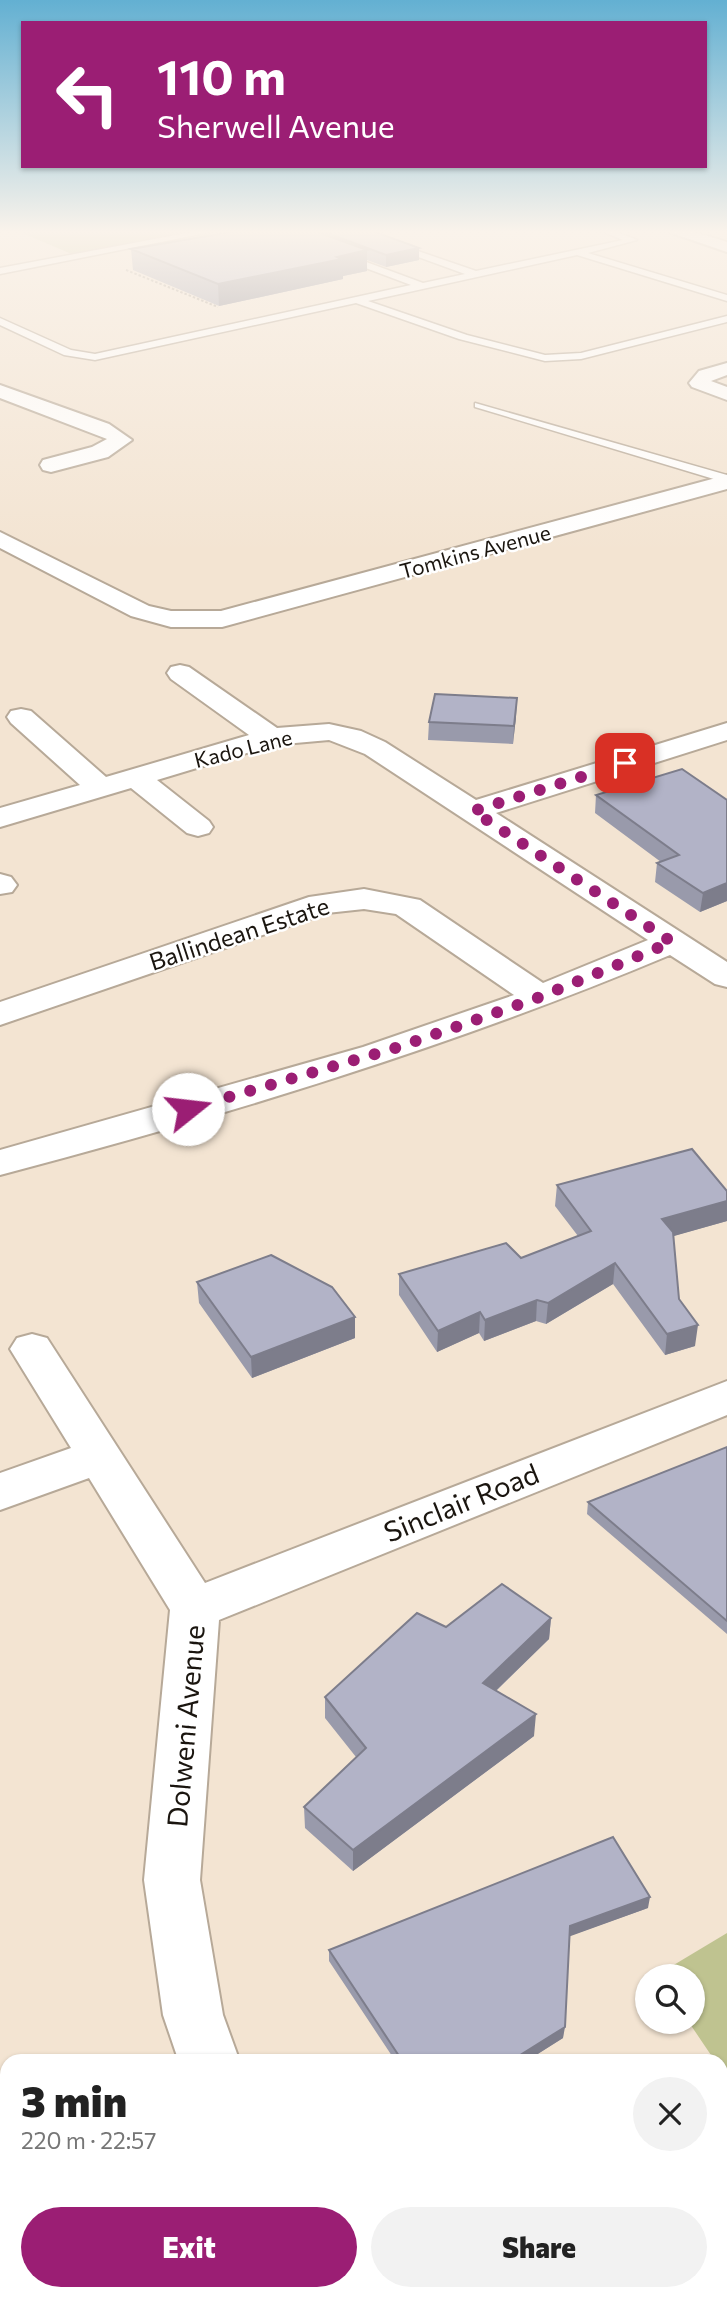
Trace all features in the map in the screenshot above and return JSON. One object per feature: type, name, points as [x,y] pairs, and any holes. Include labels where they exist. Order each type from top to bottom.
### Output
[{"type":"street","points":[[727,369],[706,375],[699,383],[727,394]]},
{"type":"street","points":[[3,395],[112,431],[121,440],[100,452],[51,465]]},
{"type":"street","name":"Tomkins Avenue","points":[[0,538],[140,611],[171,619],[222,619],[727,480]]},
{"type":"street","points":[[180,673],[271,737]]},
{"type":"street","points":[[21,717],[101,788]]},
{"type":"street","points":[[473,811],[727,731]]},
{"type":"street","name":"Kado Lane","points":[[0,818],[271,737],[330,732],[351,737],[375,748],[727,977]]},
{"type":"street","points":[[136,778],[198,827]]},
{"type":"street","name":"Ballindean Estate","points":[[0,1014],[320,904],[354,898],[384,899],[408,907],[540,997]]},
{"type":"street","points":[[0,1163],[376,1055],[540,997],[672,942]]},
{"type":"street","name":"Dolweni Avenue","points":[[32,1349],[195,1608],[172,1880],[192,2015],[207,2054]]},
{"type":"street","name":"Sinclair Road","points":[[195,1608],[727,1397]]},
{"type":"street","points":[[0,1492],[99,1456]]},
{"type":"lane","points":[[35,337],[68,353],[95,357],[185,337]]},
{"type":"lane","points":[[465,337],[545,358],[580,356],[654,337]]},
{"type":"lane","points":[[480,405],[727,480]]},
{"type":"green space","points":[[727,1933],[727,2054],[710,2054],[697,2034],[705,2034],[705,1964],[675,1964]]},
{"type":"building","points":[[435,694],[517,698],[514,726],[429,722]]},
{"type":"building","points":[[682,769],[727,800],[727,883],[703,893],[657,863],[679,855],[596,795]]},
{"type":"building","points":[[692,1149],[727,1191],[727,1201],[662,1219],[673,1232],[679,1299],[698,1325],[667,1334],[615,1263],[548,1303],[537,1300],[485,1320],[480,1312],[438,1331],[399,1274],[506,1243],[521,1258],[591,1231],[557,1185]]},
{"type":"building","points":[[271,1255],[332,1287],[355,1317],[251,1357],[197,1282]]},
{"type":"building","points":[[727,1447],[727,1621],[588,1502]]},
{"type":"building","points":[[502,1584],[551,1618],[483,1683],[536,1714],[353,1850],[304,1807],[366,1748],[325,1697],[417,1613],[446,1627]]},
{"type":"building","points":[[613,1837],[650,1897],[570,1926],[565,2027],[522,2054],[398,2054],[329,1950]]},
{"type":"route","points":[[188,1109],[376,1055],[540,997],[672,942],[473,811],[625,763]]}]
